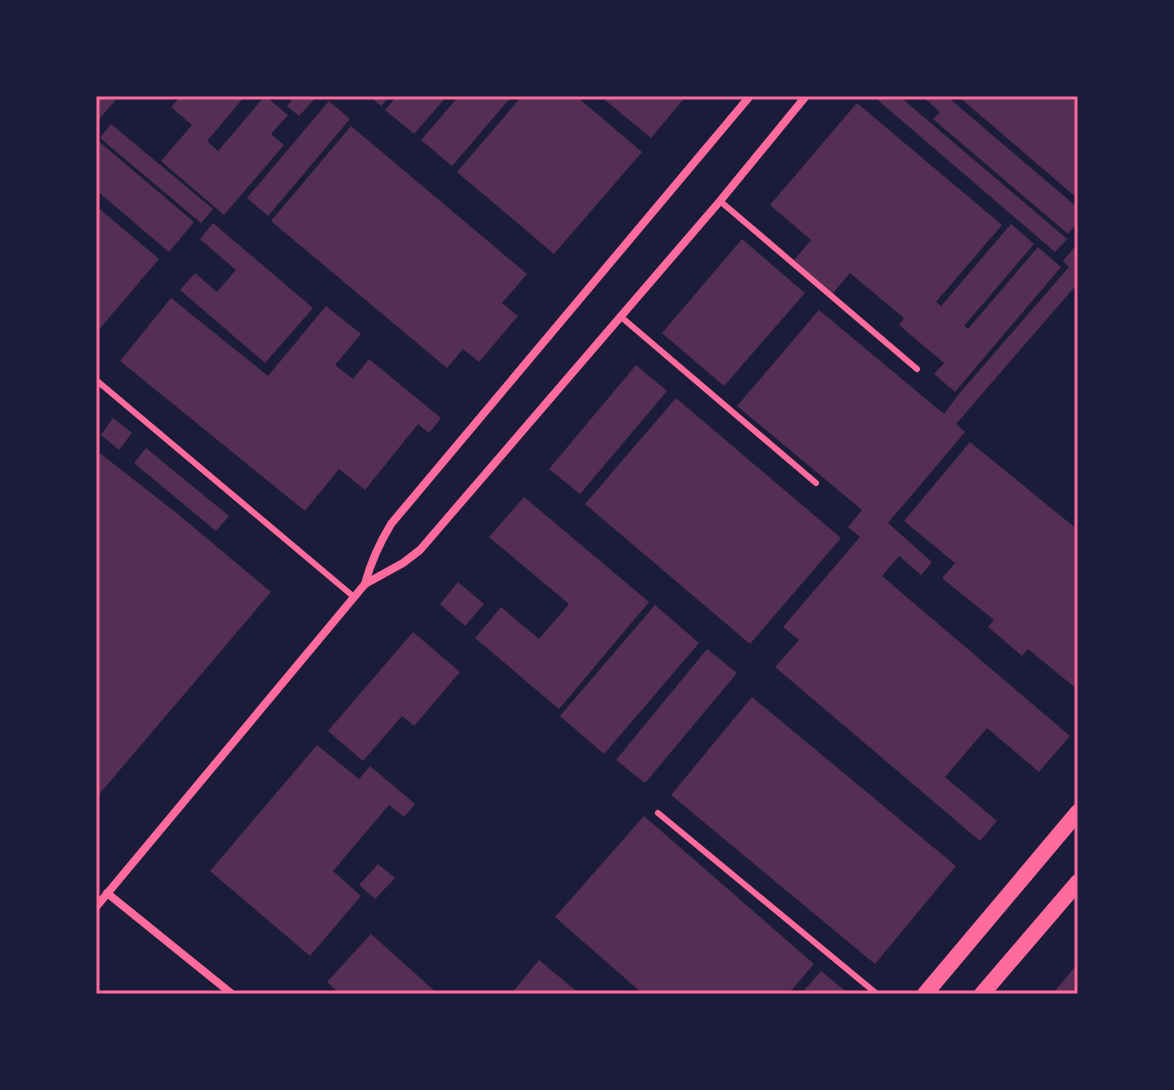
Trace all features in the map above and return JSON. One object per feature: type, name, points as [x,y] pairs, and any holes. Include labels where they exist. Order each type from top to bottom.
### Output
[{"type":"main road","points":[[925,994],[1078,812]]},
{"type":"main road","points":[[982,994],[1078,882]]},
{"type":"street","points":[[365,584],[371,562],[391,524],[750,96]]},
{"type":"street","points":[[96,907],[365,584],[420,550],[720,201],[806,96]]},
{"type":"street","points":[[107,893],[232,994]]},
{"type":"lane","points":[[720,201],[917,369]]},
{"type":"lane","points":[[620,316],[816,483]]},
{"type":"lane","points":[[96,380],[354,597]]},
{"type":"lane","points":[[658,813],[877,994]]},
{"type":"building","points":[[96,96],[119,96],[96,123]]},
{"type":"building","points":[[181,96],[245,96],[207,141],[218,151],[265,96],[288,115],[271,134],[284,145],[224,215],[161,161],[192,125],[171,107]]},
{"type":"building","points":[[295,96],[317,96],[299,116],[287,106]]},
{"type":"building","points":[[369,96],[390,96],[381,106]]},
{"type":"building","points":[[397,96],[447,96],[414,134],[385,110]]},
{"type":"building","points":[[459,96],[512,96],[452,166],[421,140]]},
{"type":"building","points":[[522,96],[576,96],[642,152],[554,254],[457,172]]},
{"type":"building","points":[[600,96],[686,96],[651,138]]},
{"type":"building","points":[[873,96],[899,96],[1067,239],[1055,252]]},
{"type":"building","points":[[922,96],[953,96],[950,99],[1078,208],[1078,222],[1068,234],[933,119],[940,112]]},
{"type":"building","points":[[958,96],[1078,96],[1078,199]]},
{"type":"building","points":[[329,101],[350,119],[268,216],[247,198]]},
{"type":"building","points":[[857,103],[1002,225],[936,302],[941,306],[1011,224],[1034,244],[964,326],[968,329],[1038,247],[1061,267],[955,392],[934,374],[944,363],[899,325],[904,318],[850,273],[833,293],[794,260],[811,240],[770,205]]},
{"type":"building","points":[[111,124],[213,209],[201,223],[100,138]]},
{"type":"building","points":[[351,126],[527,274],[502,303],[518,316],[479,362],[463,349],[447,368],[271,221]]},
{"type":"building","points":[[96,139],[194,222],[169,252],[96,190]]},
{"type":"building","points":[[96,206],[159,259],[96,333]]},
{"type":"building","points":[[213,223],[313,308],[265,363],[180,290],[195,273],[217,292],[236,270],[200,239]]},
{"type":"building","points":[[742,239],[805,293],[724,386],[662,333]]},
{"type":"building","points":[[1078,243],[1078,283],[956,424],[965,432],[888,523],[932,562],[921,575],[899,556],[882,576],[1070,736],[1039,772],[987,728],[945,777],[997,821],[980,841],[775,667],[799,640],[783,627],[860,537],[848,527],[862,510],[737,406],[819,310],[944,414],[1069,267],[1063,261]]},
{"type":"building","points":[[171,298],[268,376],[326,306],[361,334],[335,365],[353,379],[369,359],[441,418],[429,433],[418,424],[365,490],[339,469],[305,511],[120,361]]},
{"type":"building","points":[[636,365],[667,391],[580,494],[549,469]]},
{"type":"building","points":[[676,398],[841,538],[750,644],[585,504]]},
{"type":"building","points":[[113,418],[132,433],[119,450],[101,435]]},
{"type":"building","points":[[970,442],[1078,530],[1078,690],[1028,649],[1022,656],[988,627],[994,620],[942,578],[955,563],[904,521]]},
{"type":"building","points":[[146,448],[229,516],[216,531],[134,463]]},
{"type":"building","points":[[96,454],[101,454],[179,515],[271,592],[96,798]]},
{"type":"building","points":[[524,497],[649,602],[559,709],[475,638],[501,607],[539,639],[569,604],[489,537]]},
{"type":"building","points":[[458,582],[484,604],[465,626],[440,604]]},
{"type":"building","points":[[655,605],[699,643],[604,754],[560,716]]},
{"type":"building","points":[[413,632],[460,672],[414,726],[402,716],[363,761],[328,731]]},
{"type":"building","points":[[707,649],[737,673],[645,783],[616,760]]},
{"type":"building","points":[[752,697],[956,866],[875,964],[671,795]]},
{"type":"building","points":[[317,745],[359,779],[370,766],[415,804],[404,817],[389,805],[333,871],[361,896],[310,956],[210,871]]},
{"type":"building","points":[[644,816],[814,964],[788,994],[643,994],[555,917]]},
{"type":"building","points":[[378,864],[395,878],[375,899],[359,885]]},
{"type":"building","points":[[371,934],[438,994],[340,994],[327,982]]},
{"type":"building","points":[[539,960],[580,994],[511,994]]},
{"type":"building","points":[[1076,966],[1078,994],[1052,994]]},
{"type":"building","points":[[821,971],[849,994],[801,994]]}]
